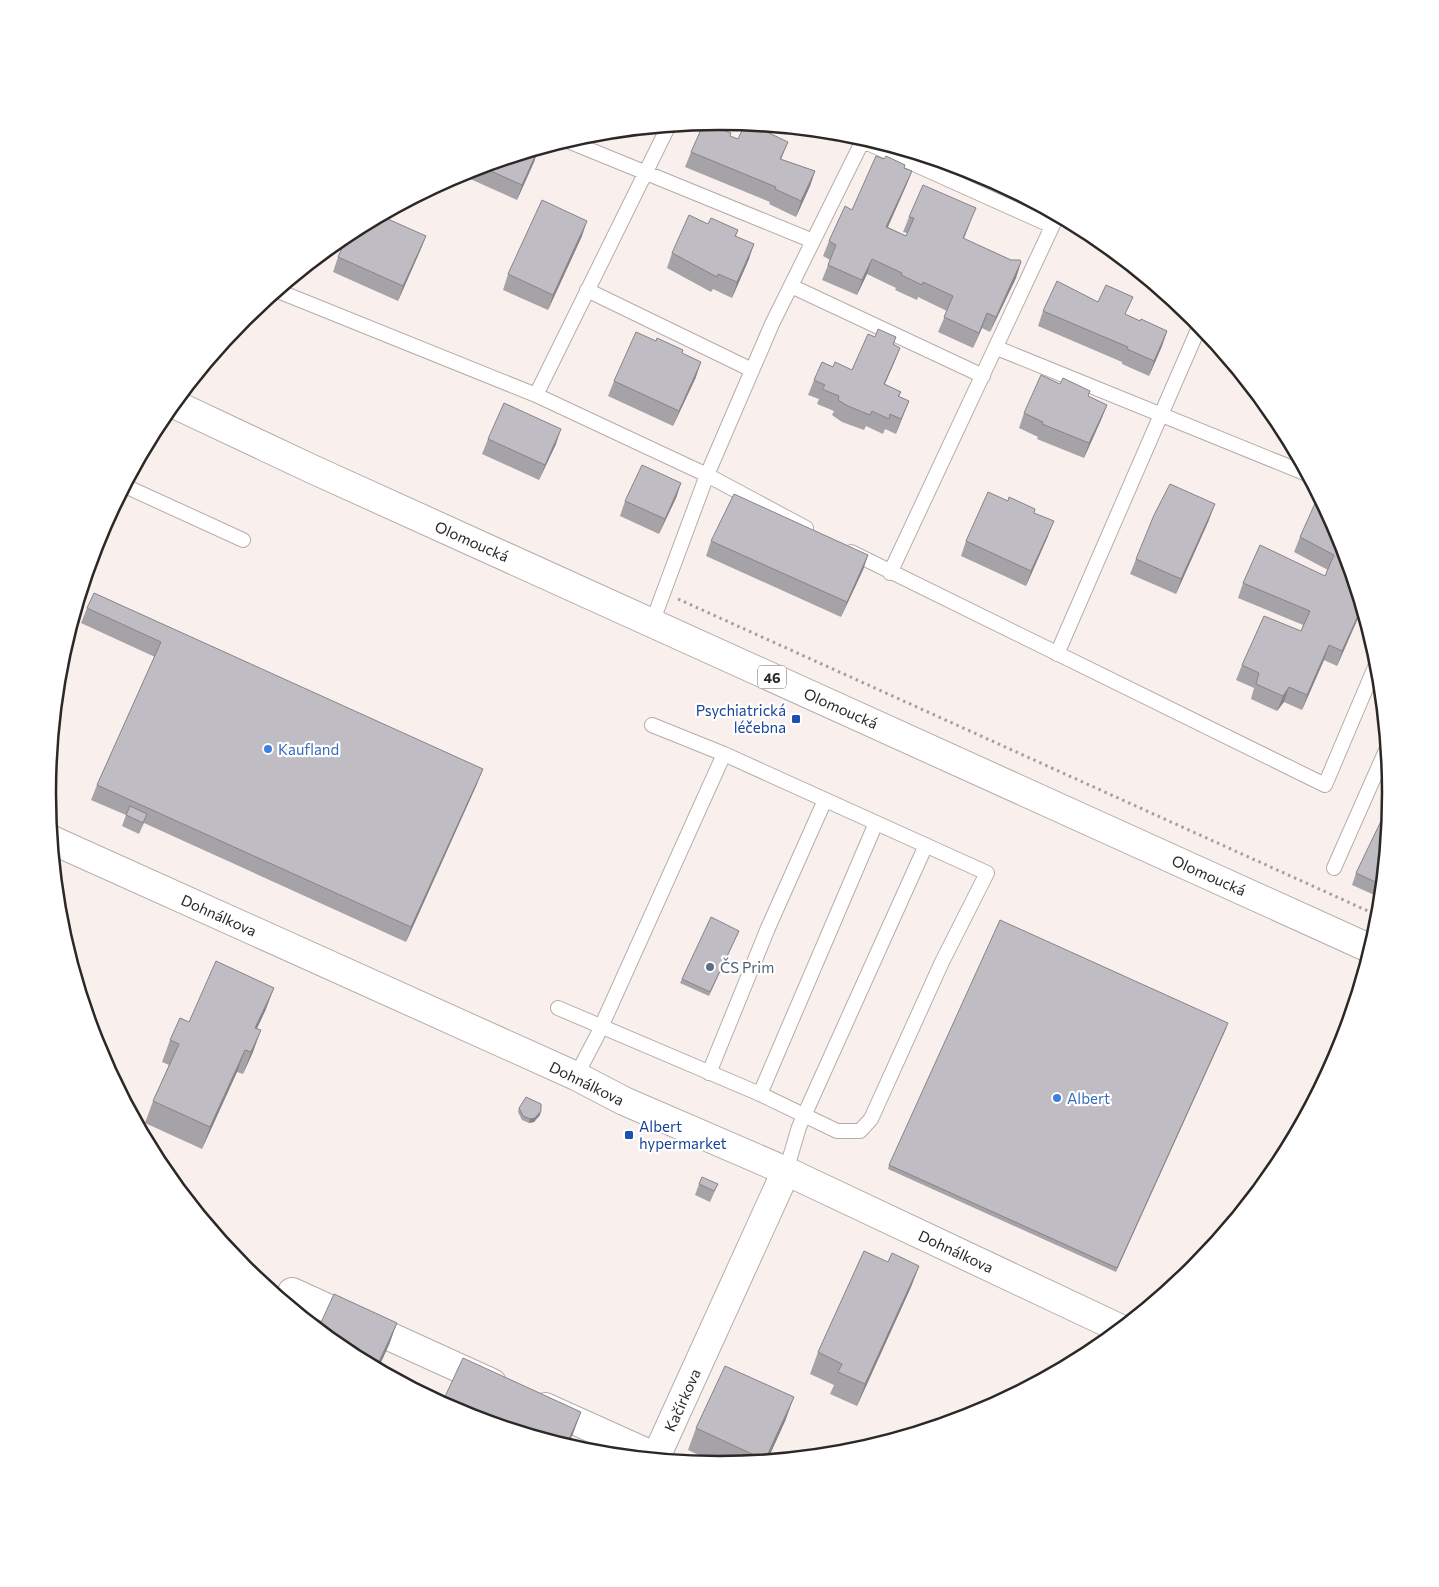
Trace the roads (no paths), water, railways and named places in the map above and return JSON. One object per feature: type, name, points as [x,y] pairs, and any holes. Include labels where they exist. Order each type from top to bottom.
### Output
[{"type":"street","name":"Olomoucká","points":[[181,407],[312,469],[1365,946]]},
{"type":"street","name":"Dohnálkova","points":[[59,843],[576,1076],[624,1101],[786,1171],[1115,1326]]},
{"type":"street","name":"Kačírkova","points":[[658,1453],[786,1171]]},
{"type":"street","name":"Kačírkova","points":[[292,1292],[645,1452]]},
{"type":"lane","points":[[536,395],[665,133]]},
{"type":"lane","points":[[579,146],[813,241]]},
{"type":"lane","points":[[652,623],[707,475],[752,370],[860,146]]},
{"type":"lane","points":[[900,155],[1053,220]]},
{"type":"lane","points":[[890,573],[1055,221]]},
{"type":"lane","points":[[791,286],[983,376]]},
{"type":"lane","points":[[587,290],[752,370]]},
{"type":"lane","points":[[285,293],[536,395],[707,475],[821,536]]},
{"type":"lane","points":[[1057,654],[1196,333]]},
{"type":"lane","points":[[996,348],[1298,471]]},
{"type":"lane","points":[[131,488],[243,540]]},
{"type":"lane","points":[[838,545],[890,573],[1326,785],[1372,675]]},
{"type":"lane","points":[[558,1008],[760,1094],[837,1131],[860,1131],[870,1120],[942,962],[987,873],[724,754],[652,725]]},
{"type":"lane","points":[[576,1076],[602,1026],[724,754]]},
{"type":"lane","points":[[1334,868],[1381,761]]},
{"type":"lane","points":[[709,1073],[768,928],[825,800]]},
{"type":"lane","points":[[760,1094],[876,823]]},
{"type":"lane","points":[[786,1171],[805,1115],[926,846]]},
{"type":"place","name":"Psychiatrická léčebna","points":[[796,719]]},
{"type":"place","name":"Kaufland","points":[[268,749]]},
{"type":"place","name":"ČS Prim","points":[[710,967]]},
{"type":"place","name":"Albert","points":[[1057,1098]]},
{"type":"place","name":"Albert hypermarket","points":[[629,1135]]}]
